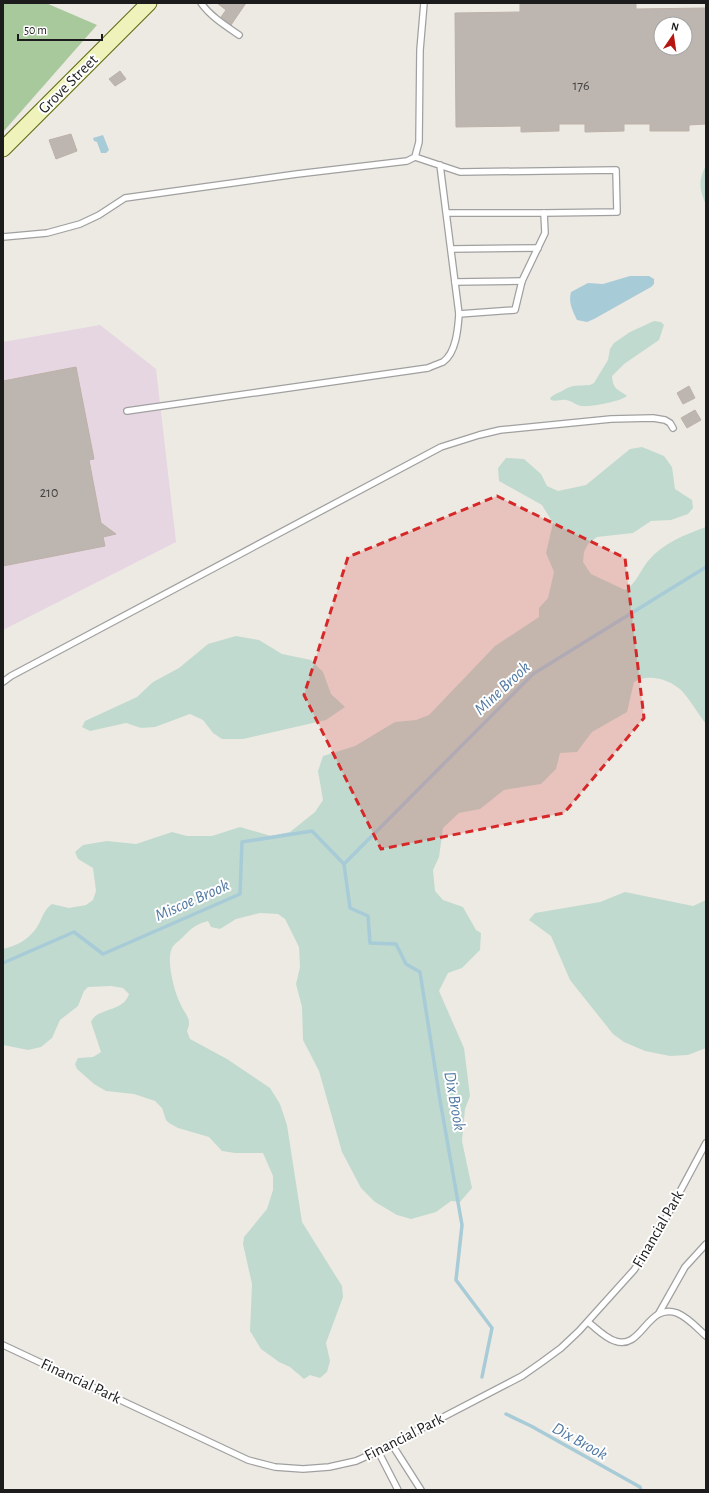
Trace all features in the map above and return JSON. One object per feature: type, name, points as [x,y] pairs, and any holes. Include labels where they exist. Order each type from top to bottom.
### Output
[{"type":"main road","name":"Grove Street","points":[[3,149],[149,3]]},
{"type":"lane","points":[[202,3],[206,9],[225,26],[239,35]]},
{"type":"lane","points":[[415,157],[419,142],[420,50],[424,3]]},
{"type":"lane","points":[[3,237],[47,233],[80,224],[99,215],[125,198],[289,175],[407,161],[415,157],[460,172],[616,170],[616,212],[544,214],[447,213]]},
{"type":"lane","points":[[127,411],[428,368],[444,361],[454,347],[458,331],[459,314],[452,249],[440,165]]},
{"type":"lane","points":[[459,314],[515,310],[522,281],[545,233],[544,214]]},
{"type":"lane","points":[[452,249],[538,248]]},
{"type":"lane","points":[[455,282],[522,281]]},
{"type":"lane","points":[[3,682],[11,676],[441,447],[478,435],[500,430],[611,419],[653,418],[665,420],[674,428]]},
{"type":"lane","name":"Financial Park","points":[[3,1345],[232,1453],[258,1463],[284,1468],[320,1468],[356,1461],[522,1376],[561,1348],[588,1322],[627,1279],[647,1252],[706,1143]]},
{"type":"lane","points":[[588,1322],[616,1342],[626,1342],[635,1337],[659,1313],[685,1267],[706,1244]]},
{"type":"lane","points":[[659,1313],[677,1313],[687,1318],[706,1336]]},
{"type":"lane","points":[[391,1443],[421,1490]]},
{"type":"lane","points":[[378,1451],[398,1490]]},
{"type":"highlighted area","points":[[497,496],[625,558],[644,718],[564,813],[381,849],[304,695],[348,557]]},
{"type":"shaded area","points":[[100,325],[156,369],[176,542],[3,630],[3,342]]},
{"type":"green space","points":[[3,3],[46,3],[97,25],[3,132]]},
{"type":"green space","points":[[706,165],[706,205],[700,185]]},
{"type":"green space","points":[[654,321],[661,322],[664,325],[659,340],[624,364],[612,376],[615,387],[627,396],[612,402],[586,406],[581,406],[566,400],[551,400],[550,398],[569,387],[590,385],[594,383],[608,360],[610,349],[614,343],[630,332]]},
{"type":"green space","points":[[642,447],[664,456],[672,467],[675,489],[692,500],[693,508],[688,514],[671,520],[651,521],[633,533],[597,537],[588,544],[584,552],[583,562],[591,574],[625,590],[638,577],[648,561],[660,549],[667,544],[706,527],[706,724],[682,691],[677,687],[671,683],[659,679],[640,679],[634,682],[627,712],[592,732],[577,752],[560,753],[556,769],[541,784],[504,790],[480,809],[459,813],[443,828],[439,857],[433,870],[435,891],[443,900],[463,907],[476,930],[481,933],[480,950],[462,968],[448,973],[439,991],[464,1048],[470,1096],[465,1109],[462,1141],[472,1188],[460,1202],[451,1201],[436,1212],[411,1219],[397,1215],[375,1202],[361,1188],[342,1152],[319,1071],[303,1040],[302,1007],[296,984],[300,967],[299,947],[285,919],[278,914],[260,913],[236,919],[220,929],[211,927],[208,921],[197,925],[192,929],[175,944],[170,953],[170,968],[173,983],[188,1019],[189,1027],[187,1031],[190,1039],[227,1059],[270,1088],[280,1104],[287,1125],[302,1222],[342,1286],[343,1297],[326,1343],[330,1361],[327,1372],[320,1378],[310,1375],[304,1379],[290,1367],[279,1362],[261,1349],[250,1331],[252,1284],[243,1244],[244,1237],[267,1209],[273,1190],[273,1176],[263,1153],[235,1153],[222,1151],[209,1137],[178,1128],[169,1123],[166,1120],[162,1108],[155,1101],[134,1094],[106,1091],[94,1084],[77,1069],[75,1064],[78,1058],[93,1057],[101,1052],[91,1022],[94,1017],[116,1007],[126,1000],[129,994],[123,988],[111,986],[88,987],[84,991],[78,1006],[60,1020],[52,1038],[41,1047],[28,1050],[3,1045],[3,949],[16,945],[28,937],[35,930],[44,913],[52,904],[69,908],[86,905],[93,900],[96,891],[93,868],[78,859],[75,852],[83,845],[107,841],[136,844],[172,832],[187,836],[212,836],[240,827],[271,836],[290,832],[315,812],[323,800],[318,771],[323,756],[355,746],[395,722],[416,720],[429,715],[495,646],[539,617],[539,608],[548,598],[554,572],[546,553],[553,523],[542,505],[499,481],[498,468],[506,458],[524,459],[541,474],[547,486],[558,491],[586,485],[630,449]]},
{"type":"green space","points":[[236,636],[259,640],[282,654],[311,660],[323,672],[331,694],[345,707],[326,720],[243,739],[222,739],[213,733],[203,720],[190,714],[155,727],[141,728],[126,723],[90,731],[82,727],[85,721],[137,697],[153,682],[179,668],[208,644]]},
{"type":"green space","points":[[625,892],[693,906],[706,900],[706,1048],[688,1055],[670,1056],[645,1051],[624,1042],[613,1034],[570,980],[551,936],[529,920],[535,913],[600,902]]},
{"type":"water","points":[[103,135],[109,150],[106,153],[101,153],[97,142],[94,141],[93,138]]},
{"type":"water","points":[[630,276],[649,276],[654,279],[654,284],[594,319],[587,322],[577,320],[571,303],[571,292],[588,283],[603,284]]},
{"type":"building","points":[[217,3],[246,3],[231,25],[221,17],[226,10]]},
{"type":"building","points":[[520,3],[636,3],[636,9],[706,8],[706,124],[689,125],[689,131],[650,131],[650,124],[624,124],[624,131],[585,132],[585,124],[559,124],[559,131],[521,132],[521,126],[456,127],[455,13],[520,12]]},
{"type":"building","points":[[120,71],[126,79],[115,86],[109,79]]},
{"type":"building","points":[[71,134],[77,151],[56,159],[49,140]]},
{"type":"building","points":[[76,367],[94,459],[89,460],[101,523],[116,534],[103,537],[105,546],[3,566],[3,381]]},
{"type":"building","points":[[689,386],[695,398],[683,404],[677,393]]},
{"type":"building","points":[[695,410],[701,420],[687,428],[681,418]]},
{"type":"waterway","name":"Mine Brook","points":[[344,864],[533,674],[706,567]]},
{"type":"waterway","name":"Miscoe Brook","points":[[3,963],[74,932],[103,954],[240,894],[242,842],[312,831],[344,864]]},
{"type":"waterway","name":"Dix Brook","points":[[344,864],[350,908],[368,916],[370,943],[396,944],[406,964],[420,972],[440,1100],[462,1225],[456,1280],[492,1328],[482,1377]]},
{"type":"waterway","name":"Dix Brook","points":[[506,1414],[531,1426],[640,1487],[641,1490]]}]
